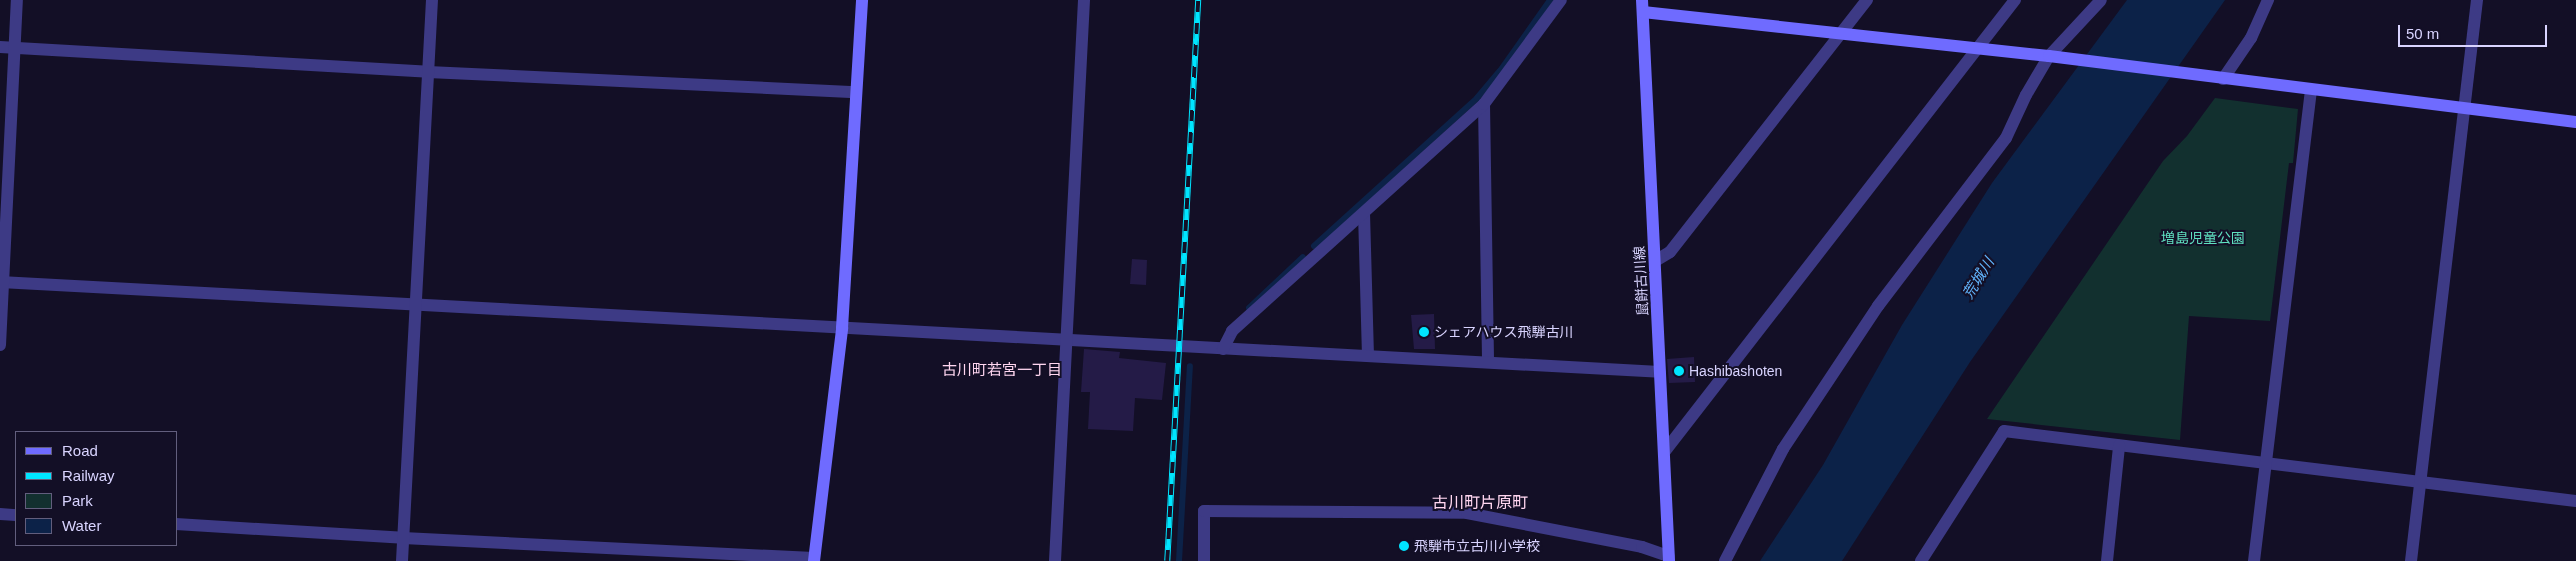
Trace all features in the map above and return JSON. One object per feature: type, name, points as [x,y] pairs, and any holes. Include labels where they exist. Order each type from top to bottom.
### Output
[{"type":"street","points":[[0,346],[17,0]]},
{"type":"street","points":[[402,561],[432,0]]},
{"type":"street","points":[[178,524],[814,560],[842,328],[862,0]]},
{"type":"street","points":[[1055,561],[1068,340],[1084,0]]},
{"type":"street","points":[[1223,349],[1232,331],[1484,104],[1561,0]]},
{"type":"street","points":[[1655,261],[1670,252],[1868,0]]},
{"type":"street","points":[[1665,451],[2015,0]]},
{"type":"street","points":[[1725,561],[1783,449],[1878,306],[2006,138],[2026,95],[2101,0]]},
{"type":"street","points":[[2223,80],[2251,38],[2268,0]]},
{"type":"street","points":[[2411,561],[2466,107],[2477,0]]},
{"type":"street","points":[[1642,6],[1976,50],[2055,57],[2223,80],[2466,107],[2576,122]]},
{"type":"street","name":"鼠餅古川線","points":[[1642,6],[1665,451],[1668,558]]},
{"type":"street","points":[[0,47],[428,72],[856,92]]},
{"type":"street","points":[[2254,561],[2312,90]]},
{"type":"street","points":[[1484,104],[1488,362]]},
{"type":"street","points":[[1364,213],[1368,355]]},
{"type":"street","points":[[2,282],[1660,372]]},
{"type":"street","points":[[1921,561],[2004,431],[2265,465],[2576,501]]},
{"type":"street","points":[[2107,561],[2120,446]]},
{"type":"street","points":[[1204,561],[1204,511],[1467,513],[1642,547],[1668,558]]},
{"type":"street","points":[[0,514],[15,515]]},
{"type":"green space","name":"増島児童公園","points":[[2215,98],[2298,109],[2293,163],[2289,163],[2270,321],[2189,316],[2180,440],[1987,419],[2163,161],[2187,136]]},
{"type":"water","name":"荒城川","points":[[2127,0],[2225,0],[1970,362],[1842,561],[1760,561],[1823,465],[1902,325],[1992,183]]},
{"type":"building","points":[[1132,259],[1147,260],[1146,285],[1130,284]]},
{"type":"building","name":"シェアハウス飛騨古川","points":[[1434,314],[1435,349],[1414,349],[1411,315]]},
{"type":"building","points":[[1084,349],[1120,352],[1119,358],[1166,363],[1162,400],[1135,398],[1133,431],[1088,429],[1090,392],[1081,392]]},
{"type":"building","name":"Hashibashoten","points":[[1694,357],[1695,382],[1669,383],[1667,359]]},
{"type":"waterway","points":[[1314,246],[1477,98],[1500,71],[1550,0]]},
{"type":"waterway","points":[[1249,308],[1303,257]]},
{"type":"waterway","points":[[1179,561],[1190,366]]},
{"type":"railway","points":[[1167,561],[1198,0]]},
{"type":"place","name":"シェアハウス飛騨古川","points":[[1424,332]]},
{"type":"place","name":"Hashibashoten","points":[[1679,371]]},
{"type":"place","name":"飛騨市立古川小学校","points":[[1404,546]]},
{"type":"district","name":"古川町若宮一丁目","points":[[1002,370]]},
{"type":"district","name":"古川町片原町","points":[[1480,503]]}]
